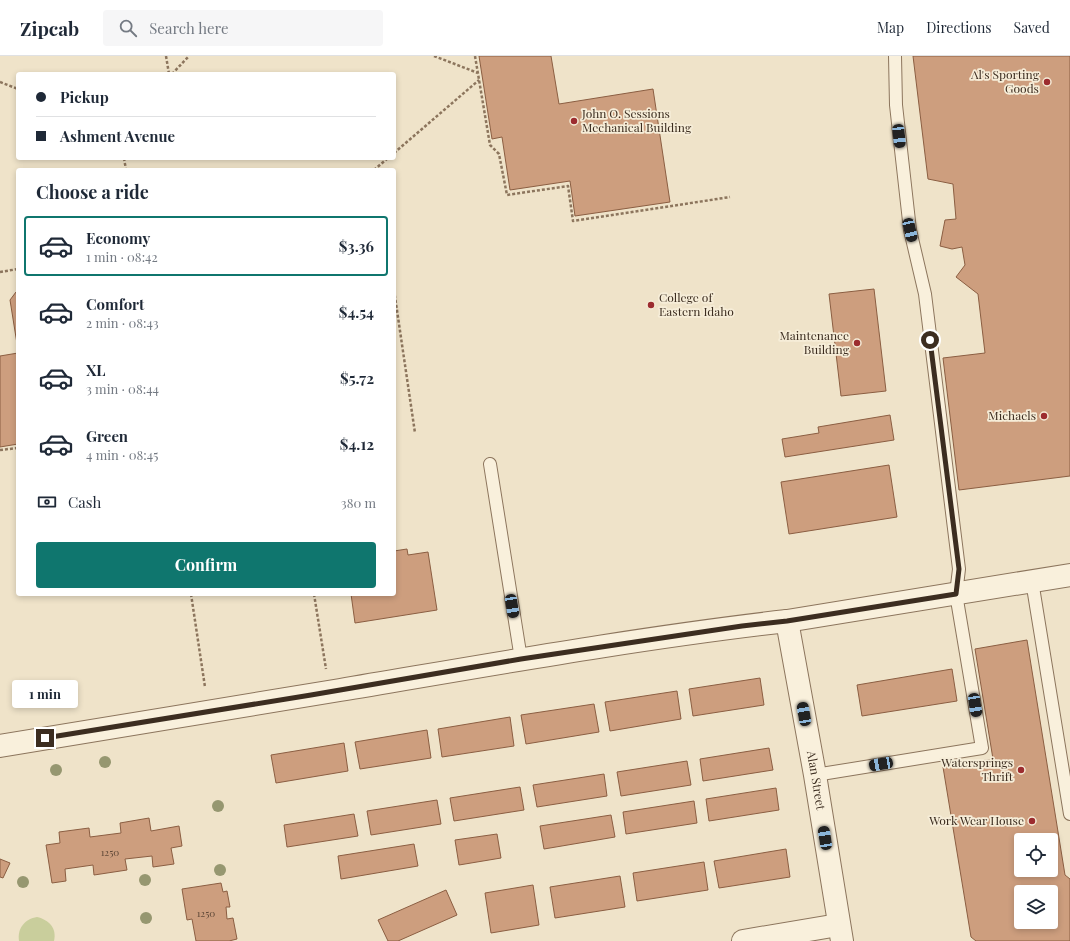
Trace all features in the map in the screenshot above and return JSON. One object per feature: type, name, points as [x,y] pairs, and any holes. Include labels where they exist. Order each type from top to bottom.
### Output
[{"type":"street","points":[[0,746],[521,659],[742,626],[787,621],[1070,575]]},
{"type":"street","name":"Alan Street","points":[[787,621],[815,775],[840,933]]},
{"type":"street","points":[[743,941],[840,933]]},
{"type":"lane","points":[[815,775],[982,748],[956,594],[959,569],[925,294],[910,230],[896,105],[895,56]]},
{"type":"lane","points":[[490,464],[521,659]]},
{"type":"lane","points":[[1032,581],[1070,814]]},
{"type":"path","points":[[166,56],[169,72]]},
{"type":"path","points":[[174,72],[189,56]]},
{"type":"path","points":[[434,56],[478,73]]},
{"type":"path","points":[[475,56],[490,145],[499,154],[507,195],[568,186],[573,221],[730,197]]},
{"type":"path","points":[[396,151],[479,80]]},
{"type":"path","points":[[0,82],[16,88]]},
{"type":"path","points":[[376,168],[386,160]]},
{"type":"path","points":[[0,272],[16,269]]},
{"type":"path","points":[[396,304],[415,433]]},
{"type":"path","points":[[0,450],[16,448]]},
{"type":"path","points":[[192,596],[205,687]]},
{"type":"path","points":[[314,596],[326,669]]},
{"type":"green space","points":[[37,917],[45,920],[51,925],[55,936],[54,941],[19,941],[19,932],[23,925],[29,920]]},
{"type":"building","name":"John O. Sessions Mechanical Building","points":[[479,56],[551,56],[559,104],[653,89],[670,202],[575,216],[570,181],[510,190],[502,137],[492,139]]},
{"type":"building","points":[[913,56],[1070,56],[1070,476],[959,490],[943,358],[985,353],[978,294],[956,277],[965,265],[962,247],[952,249],[940,246],[945,220],[956,219],[953,184],[928,179]]},
{"type":"building","name":"Maintenance Building","points":[[874,289],[886,391],[841,396],[829,294]]},
{"type":"building","points":[[16,292],[16,338],[10,300]]},
{"type":"building","points":[[16,353],[16,444],[0,447],[0,356]]},
{"type":"building","points":[[890,415],[894,440],[785,457],[782,439],[819,433],[818,427]]},
{"type":"building","points":[[889,465],[897,517],[789,534],[781,482]]},
{"type":"building","points":[[407,549],[408,555],[428,552],[437,610],[355,623],[351,596],[396,596],[396,551]]},
{"type":"building","points":[[1027,640],[1065,875],[1070,879],[1070,941],[976,941],[971,937],[943,767],[993,759],[975,649]]},
{"type":"building","points":[[952,669],[957,701],[862,716],[857,685]]},
{"type":"building","points":[[760,678],[764,705],[693,716],[689,689]]},
{"type":"building","points":[[677,691],[681,719],[610,731],[605,702]]},
{"type":"building","points":[[594,704],[599,732],[526,744],[521,715]]},
{"type":"building","points":[[510,717],[514,746],[442,757],[438,729]]},
{"type":"building","points":[[427,730],[431,758],[360,769],[355,742]]},
{"type":"building","points":[[344,743],[348,771],[276,783],[271,755]]},
{"type":"building","points":[[769,748],[773,770],[703,781],[700,759]]},
{"type":"building","points":[[687,761],[691,785],[621,796],[617,772]]},
{"type":"building","points":[[604,774],[607,796],[537,807],[533,785]]},
{"type":"building","points":[[520,787],[524,810],[454,821],[450,798]]},
{"type":"building","points":[[776,788],[779,810],[709,821],[706,799]]},
{"type":"building","points":[[437,800],[441,824],[371,835],[367,811]]},
{"type":"building","points":[[694,801],[697,823],[626,834],[623,812]]},
{"type":"building","points":[[354,814],[358,836],[287,847],[284,825]]},
{"type":"building","points":[[611,815],[615,837],[544,849],[540,826]]},
{"type":"building","points":[[149,818],[151,831],[179,826],[182,846],[171,848],[174,864],[153,867],[152,856],[125,859],[127,870],[94,875],[93,865],[65,869],[66,881],[52,883],[46,845],[60,843],[59,832],[89,828],[90,837],[121,833],[120,823]]},
{"type":"building","points":[[497,834],[501,858],[459,865],[455,840]]},
{"type":"building","points":[[414,844],[418,866],[341,879],[338,856]]},
{"type":"building","points":[[786,849],[790,877],[719,888],[714,861]]},
{"type":"building","points":[[0,859],[10,863],[3,878],[0,877]]},
{"type":"building","points":[[704,862],[708,890],[637,901],[633,873]]},
{"type":"building","points":[[620,876],[625,907],[555,918],[550,887]]},
{"type":"building","points":[[221,883],[223,892],[227,891],[230,907],[226,907],[227,919],[233,918],[237,939],[229,941],[196,941],[192,919],[187,920],[182,889]]},
{"type":"building","points":[[533,885],[539,925],[491,933],[485,893]]},
{"type":"building","points":[[446,890],[457,915],[398,941],[388,941],[378,920]]},
{"type":"place","name":"Al's Sporting Goods","points":[[1047,82]]},
{"type":"place","name":"John O. Sessions Mechanical Building","points":[[574,121]]},
{"type":"place","name":"College of Eastern Idaho","points":[[651,305]]},
{"type":"place","name":"Maintenance Building","points":[[857,343]]},
{"type":"place","name":"Michaels","points":[[1044,416]]},
{"type":"place","name":"Watersprings Thrift","points":[[1021,770]]},
{"type":"place","name":"Work Wear House","points":[[1032,821]]},
{"type":"route","points":[[45,738],[521,659],[742,626],[787,621],[956,594],[959,569],[930,340]]}]
